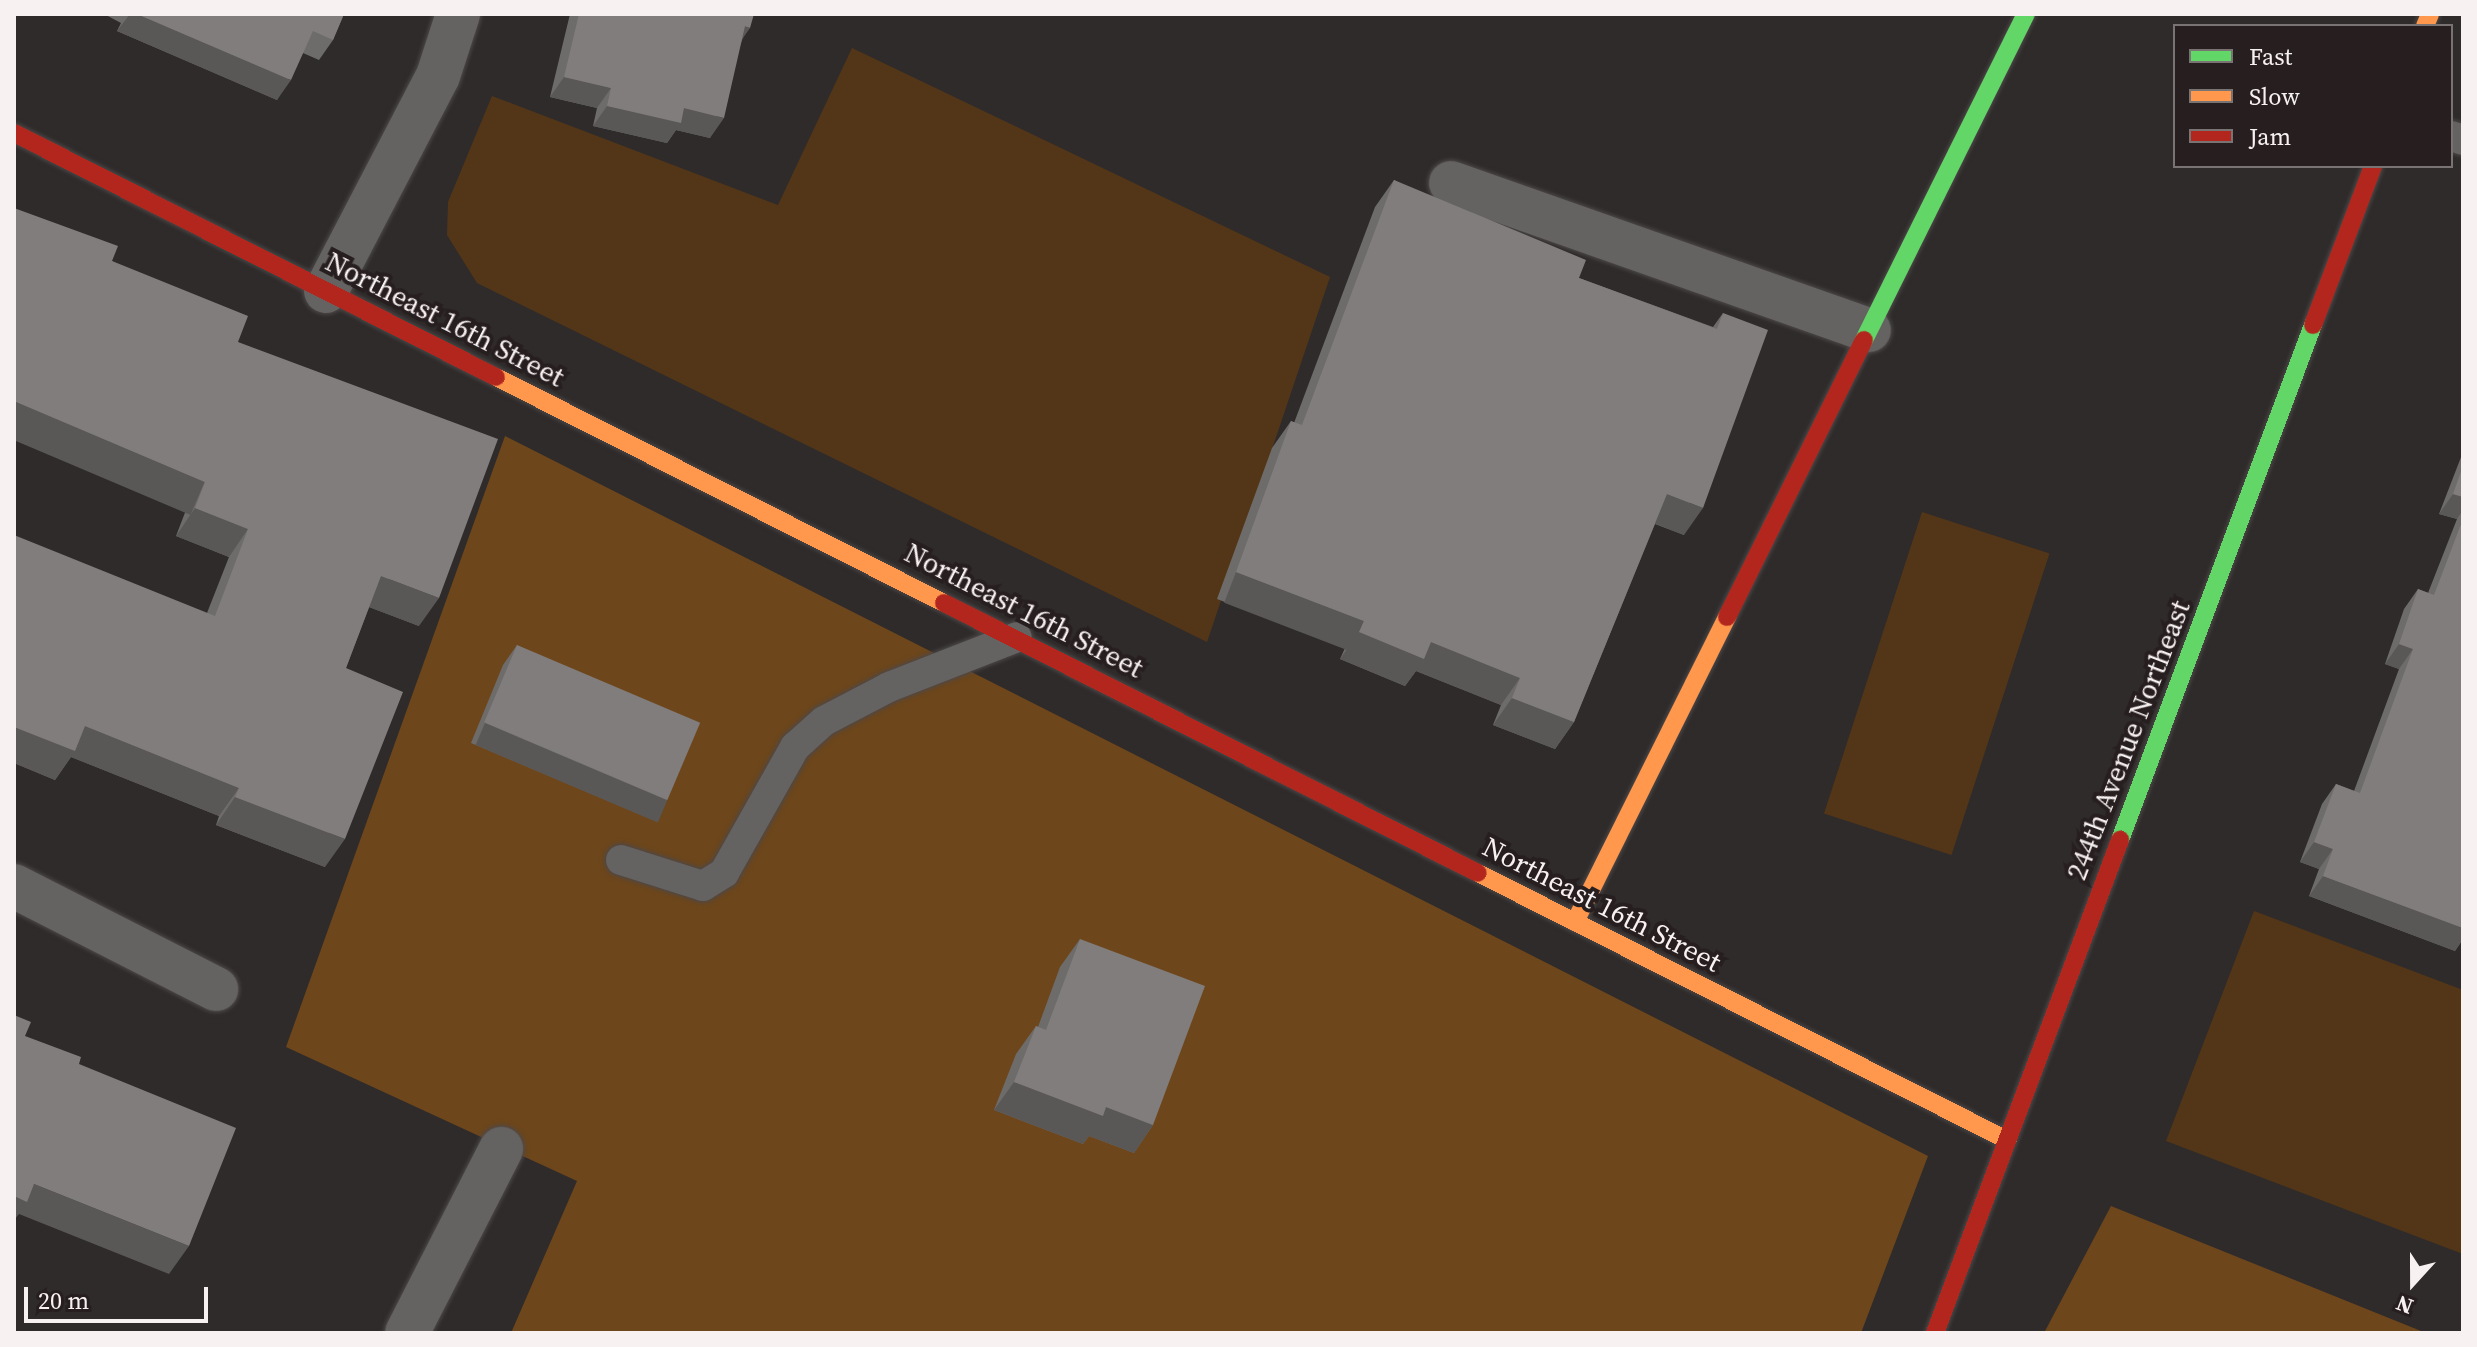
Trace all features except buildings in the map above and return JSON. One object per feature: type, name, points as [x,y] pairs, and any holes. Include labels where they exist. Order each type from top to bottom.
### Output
[{"type":"street","points":[[326,291],[438,76],[458,14]]},
{"type":"street","points":[[1575,922],[2026,14]]},
{"type":"street","name":"Northeast 16th Street","points":[[14,133],[1017,637],[2007,1140]]},
{"type":"street","name":"244th Avenue Northeast","points":[[1935,1333],[2372,168]]},
{"type":"street","points":[[1451,183],[1869,330]]},
{"type":"street","points":[[14,886],[216,989]]},
{"type":"street","points":[[407,1333],[501,1149]]},
{"type":"lane","points":[[621,860],[703,886],[724,873],[795,747],[824,721],[889,687],[1017,637]]},
{"type":"shaded area","points":[[852,48],[1330,277],[1207,642],[477,283],[447,235],[448,202],[492,96],[778,205]]},
{"type":"shaded area","points":[[505,436],[1928,1156],[1861,1333],[511,1333],[577,1181],[286,1047]]},
{"type":"shaded area","points":[[1922,512],[2049,553],[1951,855],[1824,813]]},
{"type":"shaded area","points":[[2254,911],[2463,990],[2463,1254],[2166,1141]]},
{"type":"shaded area","points":[[2111,1206],[2426,1333],[2044,1333]]},
{"type":"traffic: fast","points":[[1864,340],[2026,14]]},
{"type":"traffic: fast","points":[[2120,840],[2313,325]]},
{"type":"traffic: slow","points":[[2426,24],[2430,14]]},
{"type":"traffic: slow","points":[[496,377],[944,603]]},
{"type":"traffic: slow","points":[[1575,922],[1727,617]]},
{"type":"traffic: slow","points":[[1478,873],[2007,1140]]},
{"type":"traffic: jam","points":[[14,133],[496,377]]},
{"type":"traffic: jam","points":[[2313,325],[2372,168]]},
{"type":"traffic: jam","points":[[1727,617],[1864,340]]},
{"type":"traffic: jam","points":[[944,603],[1478,873]]},
{"type":"traffic: jam","points":[[1935,1333],[2120,840]]}]
